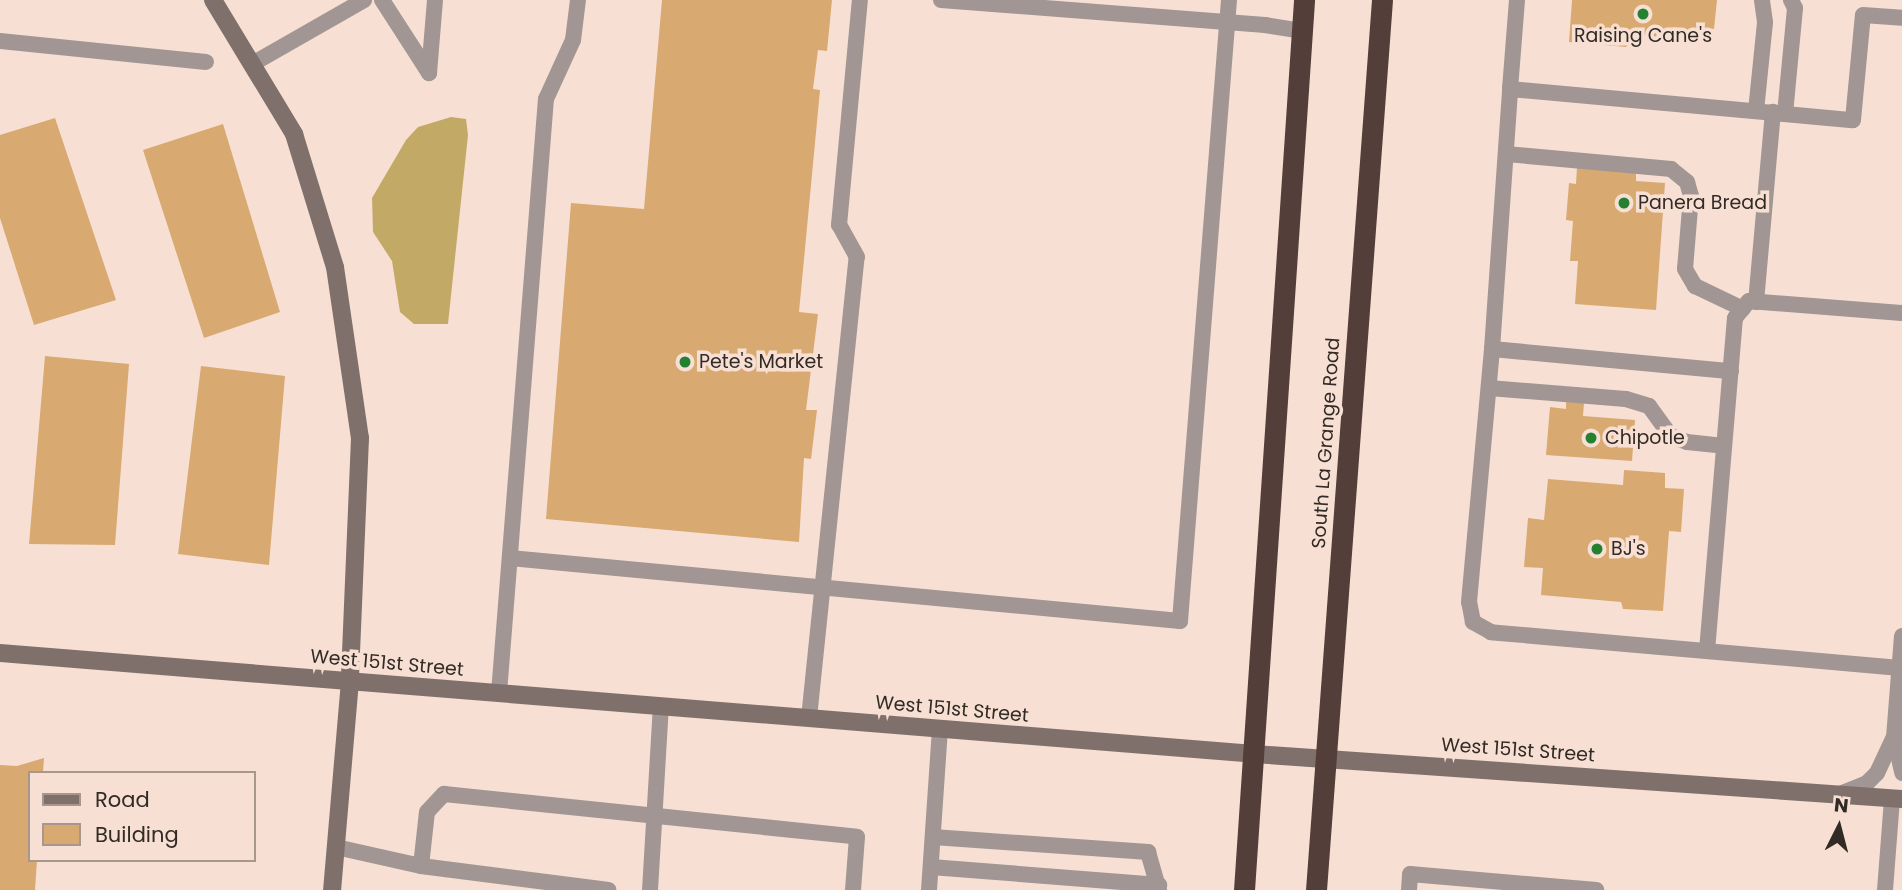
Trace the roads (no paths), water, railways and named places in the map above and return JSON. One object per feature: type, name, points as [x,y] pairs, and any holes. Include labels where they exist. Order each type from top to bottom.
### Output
[{"type":"highway","points":[[1244,890],[1304,0]]},
{"type":"highway","name":"South La Grange Road","points":[[1316,890],[1382,0]]},
{"type":"street","points":[[213,0],[295,134],[335,267],[360,438],[350,681],[332,890]]},
{"type":"street","name":"West 151st Street","points":[[0,653],[1254,754],[1897,798]]},
{"type":"lane","points":[[252,64],[364,0]]},
{"type":"lane","points":[[382,0],[429,73],[435,0]]},
{"type":"lane","points":[[499,693],[546,99],[573,40],[578,0]]},
{"type":"lane","points":[[809,718],[857,257],[839,225],[860,0]]},
{"type":"lane","points":[[941,0],[1147,8],[1227,22],[1302,31]]},
{"type":"lane","points":[[510,558],[1180,621],[1228,0]]},
{"type":"lane","points":[[1517,0],[1489,388],[1469,602],[1474,622],[1491,632],[1900,668]]},
{"type":"lane","points":[[1762,0],[1765,5],[1771,112]]},
{"type":"lane","points":[[1707,651],[1735,318],[1749,305],[1771,112],[1795,8],[1791,0]]},
{"type":"lane","points":[[1510,89],[1853,120],[1863,15],[1902,18]]},
{"type":"lane","points":[[0,41],[206,62]]},
{"type":"lane","points":[[1506,154],[1671,169],[1686,182],[1691,196],[1685,270],[1695,286],[1749,305],[1902,313]]},
{"type":"lane","points":[[1492,349],[1731,371]]},
{"type":"lane","points":[[1489,388],[1626,399],[1649,406],[1671,436],[1687,442],[1724,446]]},
{"type":"lane","points":[[1902,636],[1894,737],[1902,773]]},
{"type":"lane","points":[[650,890],[661,706]]},
{"type":"lane","points":[[929,890],[940,729]]},
{"type":"lane","points":[[1840,793],[1867,783],[1877,773],[1894,737]]},
{"type":"lane","points":[[421,866],[427,812],[444,794],[857,836],[853,890]]},
{"type":"lane","points":[[1885,890],[1897,798]]},
{"type":"lane","points":[[931,867],[1159,887],[1148,852],[933,837]]},
{"type":"lane","points":[[336,847],[421,866],[608,890]]},
{"type":"lane","points":[[1409,890],[1410,874],[1596,890]]},
{"type":"place","name":"Raising Cane's","points":[[1643,14]]},
{"type":"place","name":"Panera Bread","points":[[1624,203]]},
{"type":"place","name":"Pete's Market","points":[[685,362]]},
{"type":"place","name":"Chipotle","points":[[1591,438]]},
{"type":"place","name":"BJ's","points":[[1597,549]]}]
